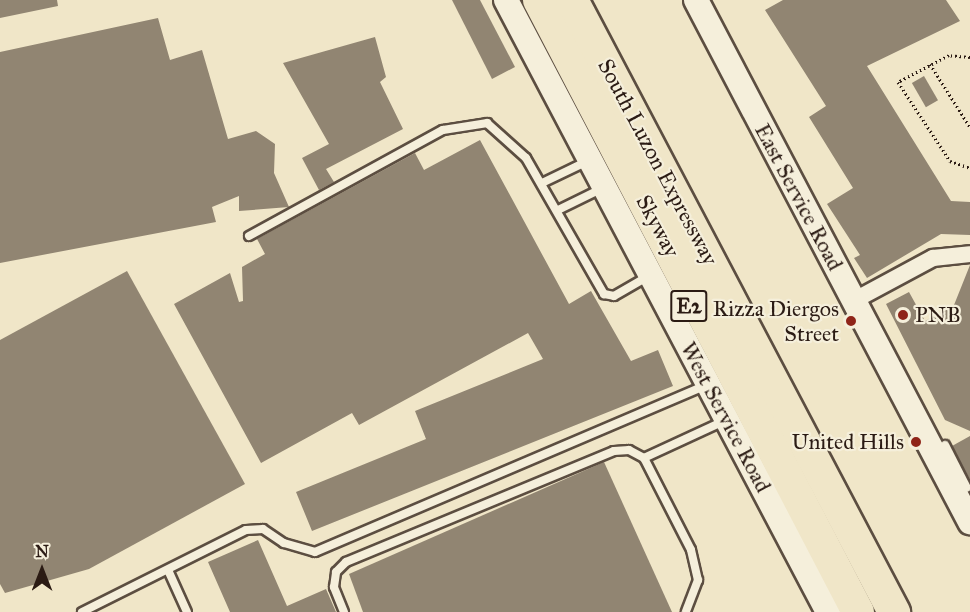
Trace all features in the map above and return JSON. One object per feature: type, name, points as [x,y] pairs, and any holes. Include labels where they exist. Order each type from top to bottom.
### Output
[{"type":"highway","name":"South Luzon Expressway","points":[[530,0],[848,612]]},
{"type":"highway","name":"Skyway","points":[[539,0],[858,612]]},
{"type":"highway","name":"South Luzon Expressway","points":[[571,0],[894,612]]},
{"type":"highway","name":"Skyway","points":[[571,0],[887,612]]},
{"type":"main road","name":"West Service Road","points":[[506,0],[828,612]]},
{"type":"main road","name":"East Service Road","points":[[696,0],[969,518]]},
{"type":"street","points":[[853,301],[933,258],[970,254]]},
{"type":"lane","points":[[249,236],[463,123],[498,129],[542,183],[604,294],[614,296],[651,275]]},
{"type":"lane","points":[[542,183],[591,160]]},
{"type":"lane","points":[[558,210],[605,188]]},
{"type":"lane","points":[[82,612],[246,530],[263,529],[284,543],[315,552],[708,384]]},
{"type":"lane","points":[[644,458],[727,420]]},
{"type":"lane","points":[[945,444],[967,488]]},
{"type":"lane","points":[[344,612],[334,587],[336,572],[346,562],[614,451],[629,450],[644,458],[691,550],[698,580],[686,612]]},
{"type":"lane","points":[[168,570],[187,612]]},
{"type":"path","points":[[970,57],[949,55],[930,63],[898,82],[950,161],[970,168]]},
{"type":"path","points":[[930,63],[970,127]]},
{"type":"building","points":[[0,0],[57,0],[58,6],[0,18]]},
{"type":"building","points":[[452,0],[480,0],[515,67],[492,79]]},
{"type":"building","points":[[783,0],[946,0],[960,21],[867,66],[951,201],[970,202],[970,235],[941,234],[867,278],[854,258],[860,255],[827,204],[853,188],[809,117],[826,106],[765,10]]},
{"type":"building","points":[[158,18],[170,60],[202,50],[228,139],[256,131],[275,144],[274,173],[289,207],[239,211],[239,196],[212,207],[216,222],[0,263],[0,52]]},
{"type":"building","points":[[375,37],[386,77],[380,82],[403,129],[326,169],[334,182],[319,190],[302,158],[329,144],[283,63]]},
{"type":"building","points":[[924,76],[938,100],[926,107],[912,83]]},
{"type":"building","points":[[480,140],[569,304],[591,291],[631,361],[658,350],[673,386],[312,531],[296,492],[426,439],[415,411],[543,359],[528,333],[359,425],[352,413],[261,463],[174,304],[230,273],[239,302],[243,301],[242,267],[265,254],[257,239],[415,153],[424,170]]},
{"type":"building","points":[[970,265],[970,431],[945,420],[886,304],[909,292],[925,321],[954,305]]},
{"type":"building","points":[[127,271],[245,484],[89,569],[5,593],[0,584],[0,340]]},
{"type":"building","points":[[970,436],[970,480],[952,446]]},
{"type":"building","points":[[604,462],[672,612],[363,612],[349,574]]},
{"type":"building","points":[[258,540],[287,606],[326,589],[336,612],[230,612],[208,562]]},
{"type":"place","name":"PNB","points":[[903,315]]},
{"type":"place","name":"Rizza Diergos Street","points":[[851,321]]},
{"type":"place","name":"United Hills","points":[[916,442]]}]
